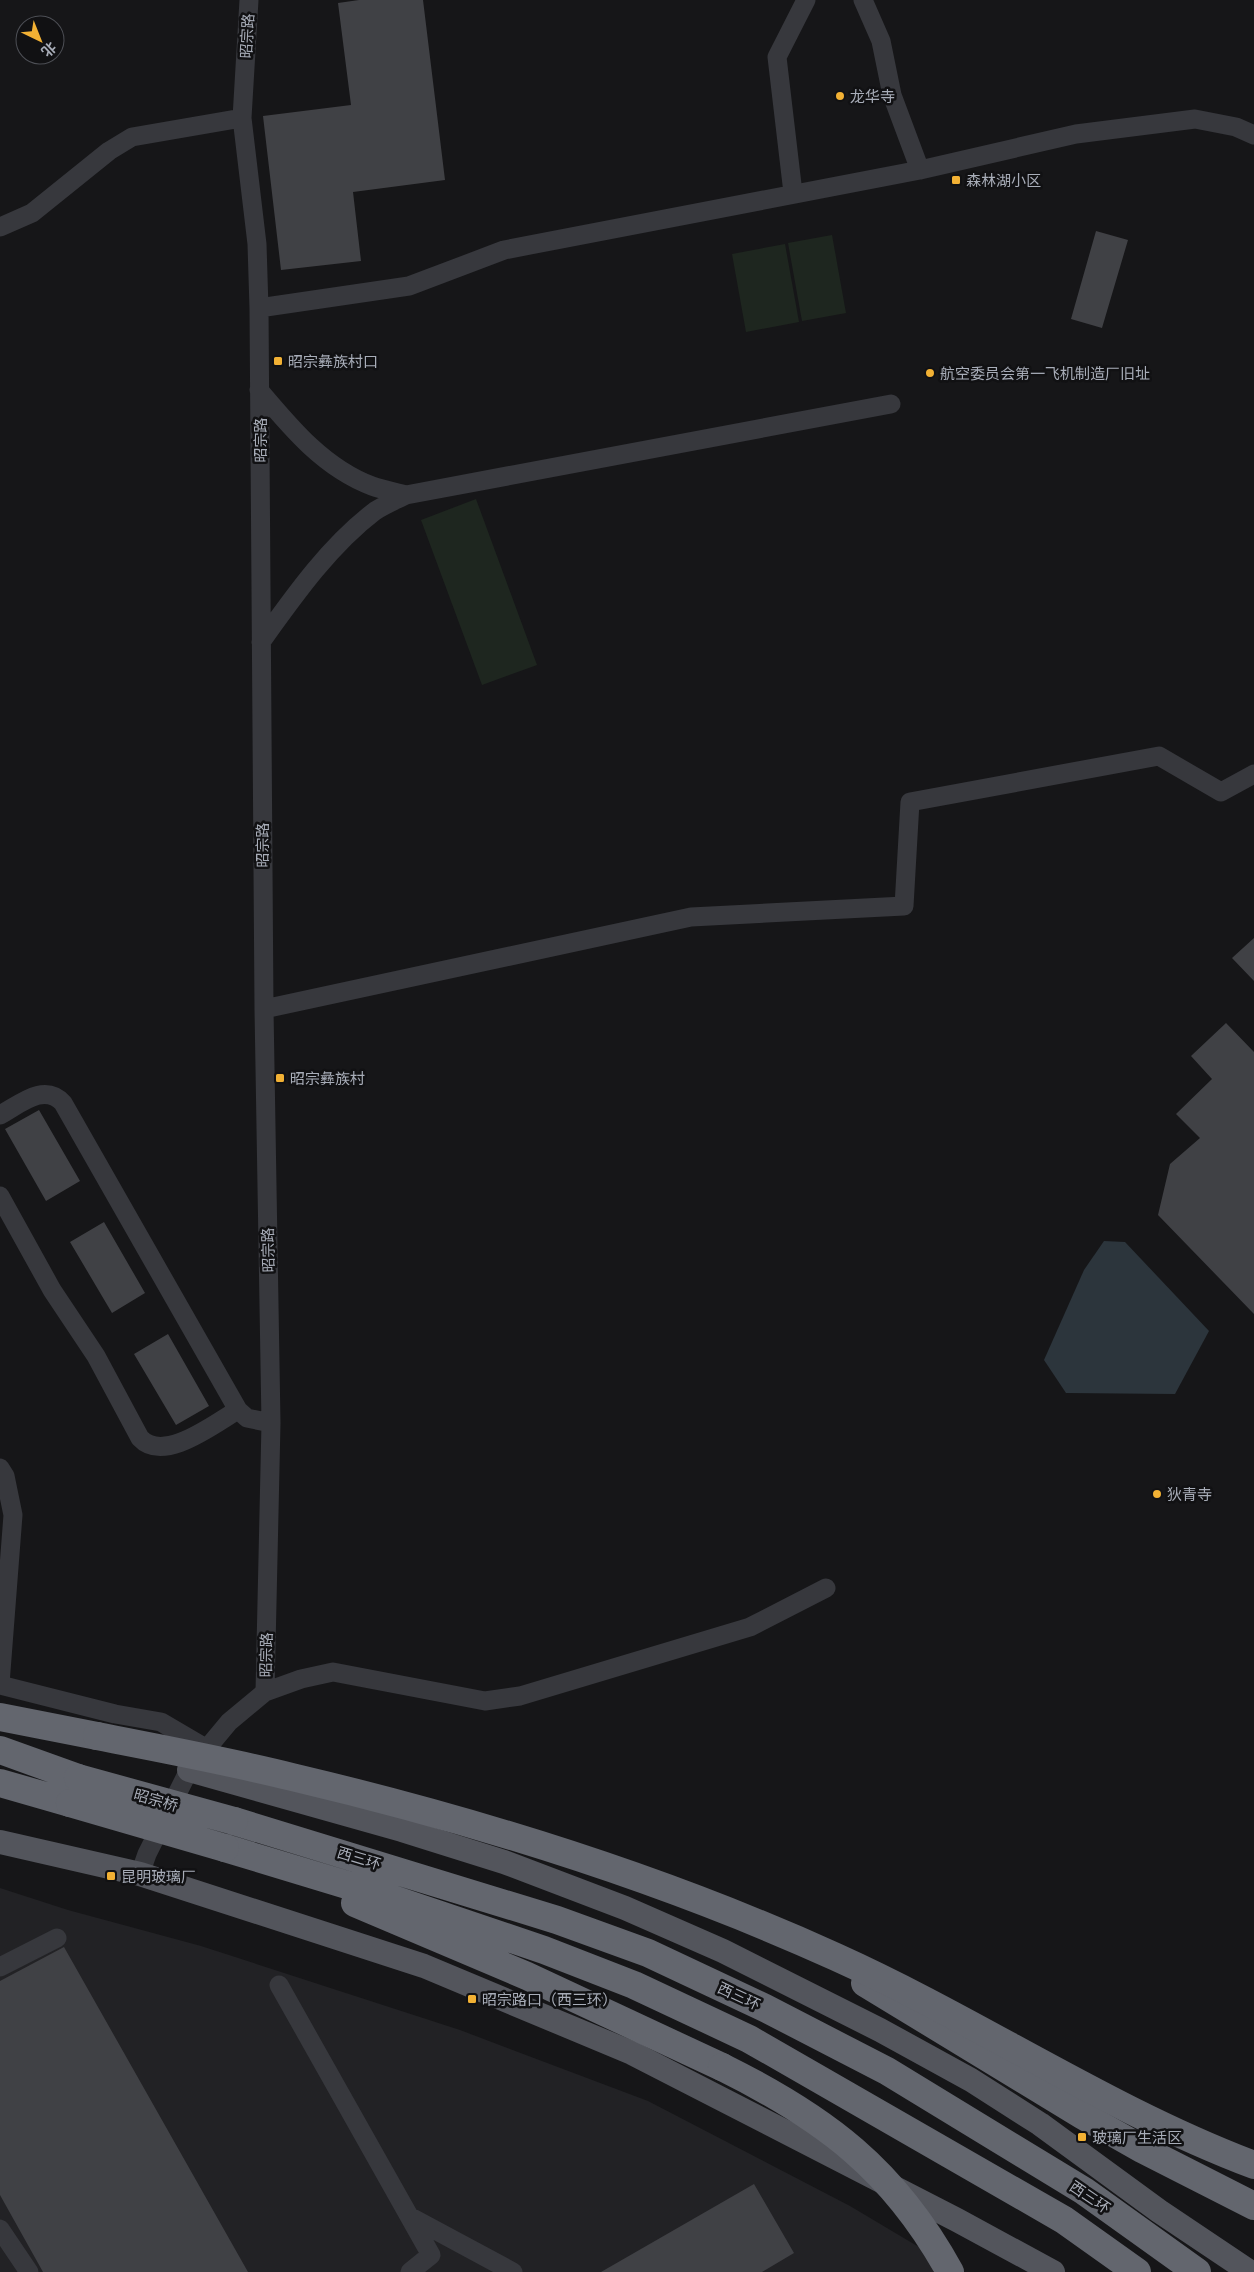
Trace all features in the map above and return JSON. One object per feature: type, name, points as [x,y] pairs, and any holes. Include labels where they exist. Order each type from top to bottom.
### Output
[{"type":"highway","points":[[0,1717],[290,1776],[478,1826],[646,1881],[727,1911],[836,1957],[950,2012],[1143,2117],[1197,2143],[1254,2165]]},
{"type":"highway","points":[[0,1750],[74,1790]]},
{"type":"highway","points":[[0,1783],[74,1790]]},
{"type":"highway","name":"昭宗桥","points":[[74,1790],[234,1821]]},
{"type":"highway","name":"昭宗桥","points":[[74,1790],[225,1848]]},
{"type":"highway","name":"西三环","points":[[234,1821],[510,1906],[648,1953],[765,2008],[887,2071],[1084,2191],[1197,2272]]},
{"type":"highway","points":[[225,1848],[527,1976],[722,2067],[754,2084],[819,2123],[879,2172],[920,2222],[950,2272]]},
{"type":"highway","name":"西三环","points":[[225,1848],[400,1901],[544,1950],[634,1985],[749,2040],[1064,2220],[1137,2272]]},
{"type":"highway","points":[[789,1937],[1091,2120],[1142,2149],[1254,2206]]},
{"type":"main road","points":[[189,1770],[402,1830],[504,1862],[624,1908],[722,1951],[880,2030],[971,2080],[1040,2124],[1159,2211],[1250,2272]]},
{"type":"main road","points":[[0,1842],[140,1874],[424,1966],[632,2053],[957,2220],[1053,2272]]},
{"type":"street","name":"昭宗路","points":[[249,0],[242,118],[257,244],[259,308],[264,1009],[270,1422],[265,1692]]},
{"type":"street","points":[[794,193],[777,56],[806,0]]},
{"type":"street","points":[[863,0],[881,41],[892,95],[920,170]]},
{"type":"street","points":[[0,226],[32,213],[109,151],[132,136],[242,118]]},
{"type":"street","points":[[259,308],[409,286],[504,250],[920,170],[1076,134],[1195,119],[1236,127],[1254,135]]},
{"type":"street","points":[[260,390],[285,420],[319,455],[345,473],[373,486],[406,495]]},
{"type":"street","points":[[261,642],[308,578],[351,532],[376,510],[406,495],[891,404]]},
{"type":"street","points":[[264,1009],[691,917],[904,906],[910,802],[1159,756],[1221,792],[1254,774]]},
{"type":"street","points":[[0,1115],[38,1094],[49,1093],[63,1103],[238,1410],[247,1418],[270,1422]]},
{"type":"street","points":[[0,1196],[52,1290],[96,1356],[140,1438],[146,1444],[163,1448],[180,1443],[238,1410]]},
{"type":"street","points":[[0,1468],[5,1476],[13,1515],[0,1684],[115,1714],[161,1722],[206,1749]]},
{"type":"street","points":[[140,1874],[147,1854],[189,1770],[229,1722],[265,1692],[301,1679],[333,1672],[485,1701],[520,1696],[750,1627],[826,1588]]},
{"type":"street","points":[[0,1967],[57,1938]]},
{"type":"street","points":[[279,1985],[431,2255],[410,2272]]},
{"type":"street","points":[[409,2216],[513,2272]]},
{"type":"street","points":[[2,2237],[29,2272]]},
{"type":"shaded area","points":[[832,235],[846,313],[802,321],[788,243]]},
{"type":"shaded area","points":[[785,244],[799,322],[746,332],[732,254]]},
{"type":"shaded area","points":[[476,499],[537,665],[482,685],[421,520]]},
{"type":"shaded area","points":[[1104,1241],[1125,1242],[1209,1331],[1175,1394],[1066,1393],[1044,1360],[1084,1270]]},
{"type":"shaded area","points":[[0,1888],[68,1910],[201,1946],[460,2030],[648,2101],[850,2206],[934,2256],[933,2272],[0,2272]]},
{"type":"building","points":[[359,0],[423,0],[445,180],[353,192],[361,261],[281,270],[263,116],[351,105],[338,3]]},
{"type":"building","points":[[1096,231],[1128,240],[1102,328],[1071,319]]},
{"type":"building","points":[[1254,938],[1254,981],[1232,958]]},
{"type":"building","points":[[1226,1023],[1254,1052],[1254,1314],[1158,1215],[1170,1164],[1200,1138],[1176,1114],[1212,1079],[1191,1056]]},
{"type":"building","points":[[39,1110],[80,1181],[46,1201],[5,1129]]},
{"type":"building","points":[[104,1222],[145,1293],[112,1313],[70,1242]]},
{"type":"building","points":[[168,1334],[209,1406],[176,1425],[134,1354]]},
{"type":"building","points":[[64,1947],[248,2272],[43,2272],[0,2195],[0,1981]]},
{"type":"building","points":[[754,2184],[794,2253],[762,2272],[601,2272]]},
{"type":"place","name":"龙华寺","points":[[840,96]]},
{"type":"place","name":"森林湖小区","points":[[956,180]]},
{"type":"place","name":"昭宗彝族村口","points":[[278,361]]},
{"type":"place","name":"航空委员会第一飞机制造厂旧址","points":[[930,373]]},
{"type":"place","name":"昭宗彝族村","points":[[280,1078]]},
{"type":"place","name":"狄青寺","points":[[1157,1494]]},
{"type":"place","name":"昆明玻璃厂","points":[[111,1876]]},
{"type":"place","name":"昭宗路口（西三环）","points":[[472,1999]]},
{"type":"place","name":"玻璃厂生活区","points":[[1082,2137]]}]
